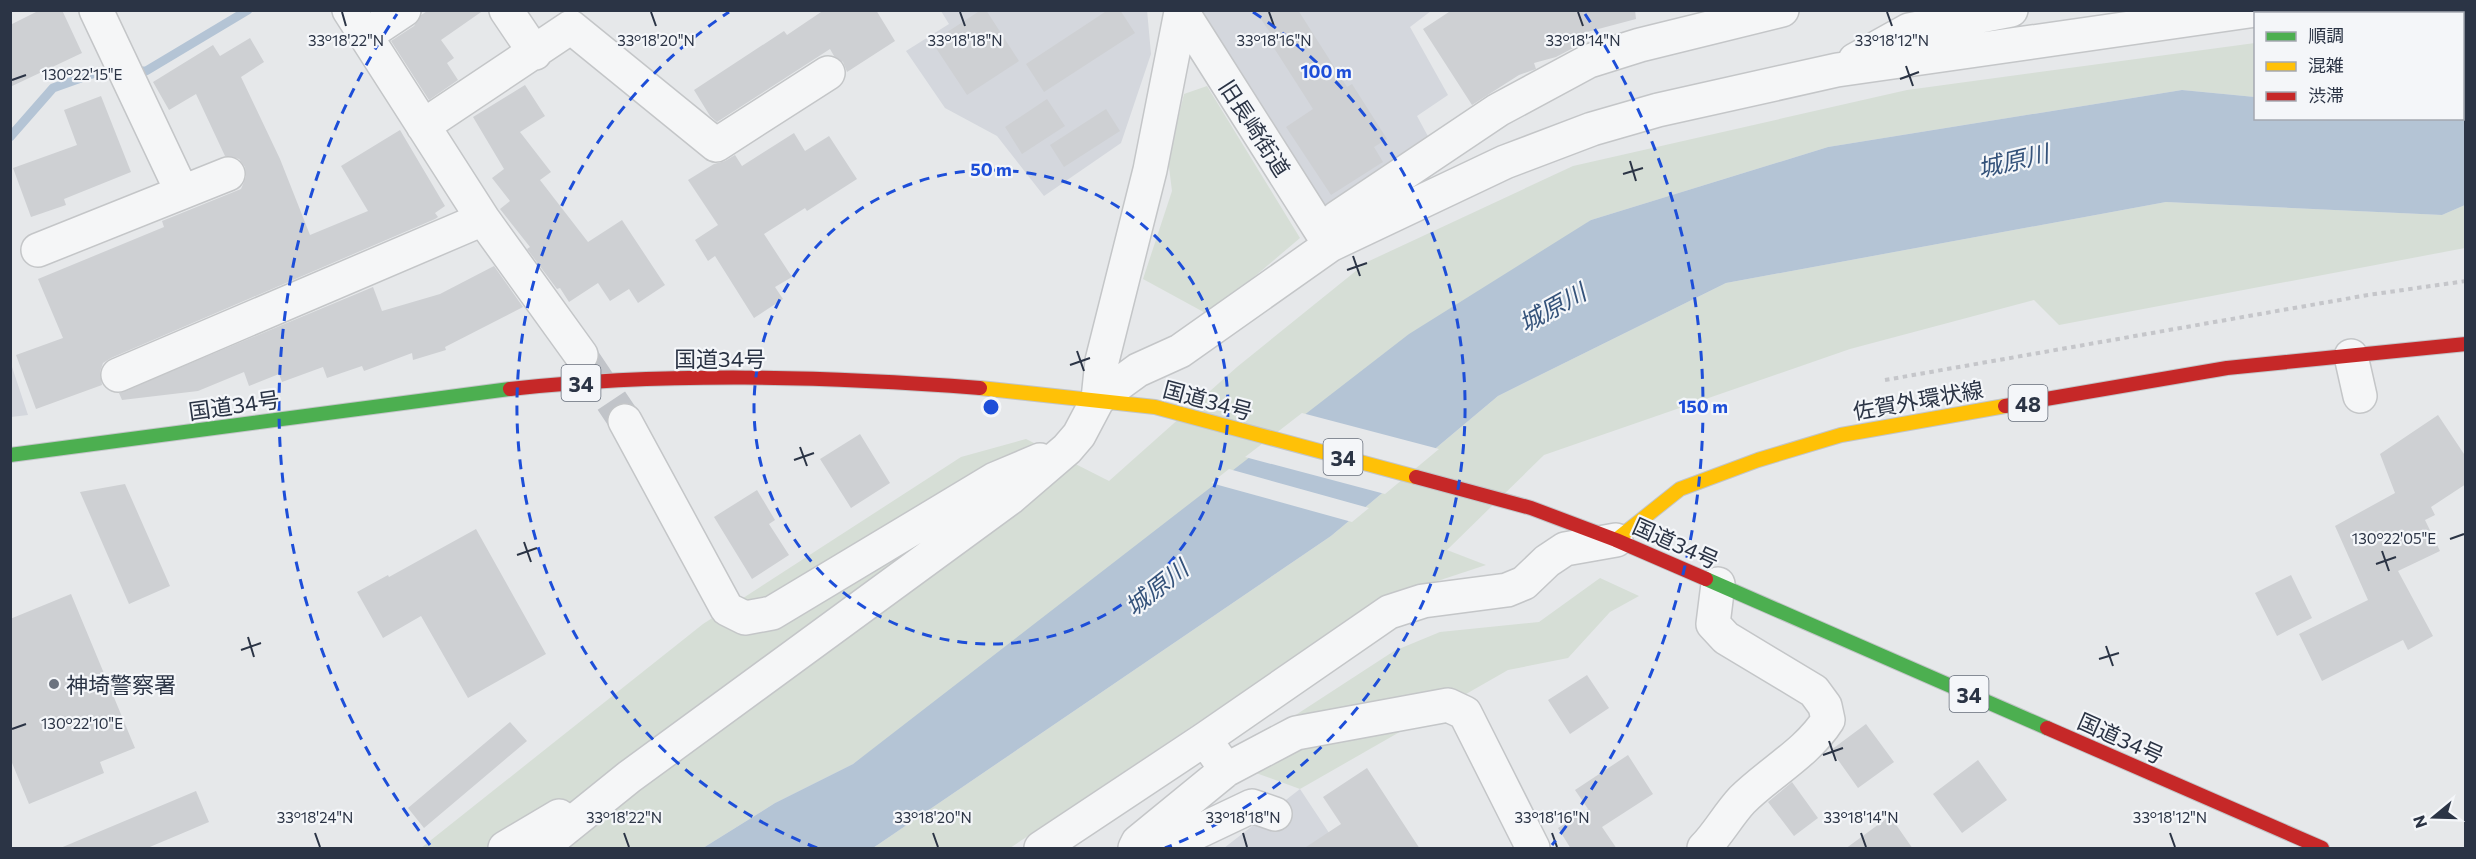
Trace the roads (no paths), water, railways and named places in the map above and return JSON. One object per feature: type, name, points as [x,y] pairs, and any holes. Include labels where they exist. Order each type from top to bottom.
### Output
[{"type":"main road","name":"佐賀外環状線","points":[[1616,540],[1680,489],[1758,460],[1841,435],[2227,368],[2466,344]]},
{"type":"main road","name":"国道34号","points":[[10,455],[460,395],[598,381],[727,377],[942,385],[1098,399],[1155,407],[1531,508],[1616,540],[2322,849]]},
{"type":"street","points":[[96,10],[182,192]]},
{"type":"street","points":[[404,10],[357,23],[483,219],[580,355]]},
{"type":"street","points":[[506,10],[535,53]]},
{"type":"street","points":[[1330,245],[1337,218],[1498,110],[1589,62],[1640,45],[1782,10]]},
{"type":"street","points":[[1838,70],[1909,30],[2011,10]]},
{"type":"street","points":[[1098,399],[1138,370],[1180,351],[1330,245],[1505,162],[1592,129],[1658,110],[1838,70],[2256,10]]},
{"type":"street","points":[[542,849],[629,777],[1010,498],[1079,435],[1098,399],[1102,361],[1149,170],[1181,11]]},
{"type":"street","name":"旧長崎街道","points":[[1181,11],[1330,245]]},
{"type":"street","points":[[423,126],[571,27],[716,145],[828,73]]},
{"type":"street","points":[[38,250],[228,174]]},
{"type":"street","points":[[118,375],[483,219]]},
{"type":"street","points":[[2351,356],[2360,396]]},
{"type":"street","points":[[625,421],[727,609],[745,618],[772,613],[995,479],[1066,449]]},
{"type":"street","points":[[1041,849],[1389,612],[1423,601],[1507,590],[1524,583],[1547,561],[1565,549],[1616,540]]},
{"type":"street","points":[[1704,849],[1740,803],[1818,736],[1828,720],[1825,706],[1814,691],[1726,638],[1713,624],[1718,584]]},
{"type":"street","points":[[1135,849],[1138,842],[1226,770],[1296,733],[1448,705],[1465,714],[1533,849]]},
{"type":"street","points":[[1205,739],[1226,770]]},
{"type":"street","points":[[505,849],[629,777]]},
{"type":"street","points":[[1174,849],[1194,834],[1252,806],[1275,814]]},
{"type":"water","name":"城原川","points":[[2182,90],[2254,97],[2254,120],[2464,120],[2465,108],[2465,205],[2442,215],[2166,202],[1726,283],[1498,396],[1331,536],[873,848],[703,848],[775,803],[853,764],[1409,334],[1591,220],[1828,147]]},
{"type":"waterway","points":[[132,71],[146,71],[248,10]]},
{"type":"waterway","points":[[10,137],[53,88],[95,73],[118,72]]},
{"type":"tunnel","points":[[584,360],[625,421]]},
{"type":"place","name":"神埼警察署","points":[[54,684]]}]
